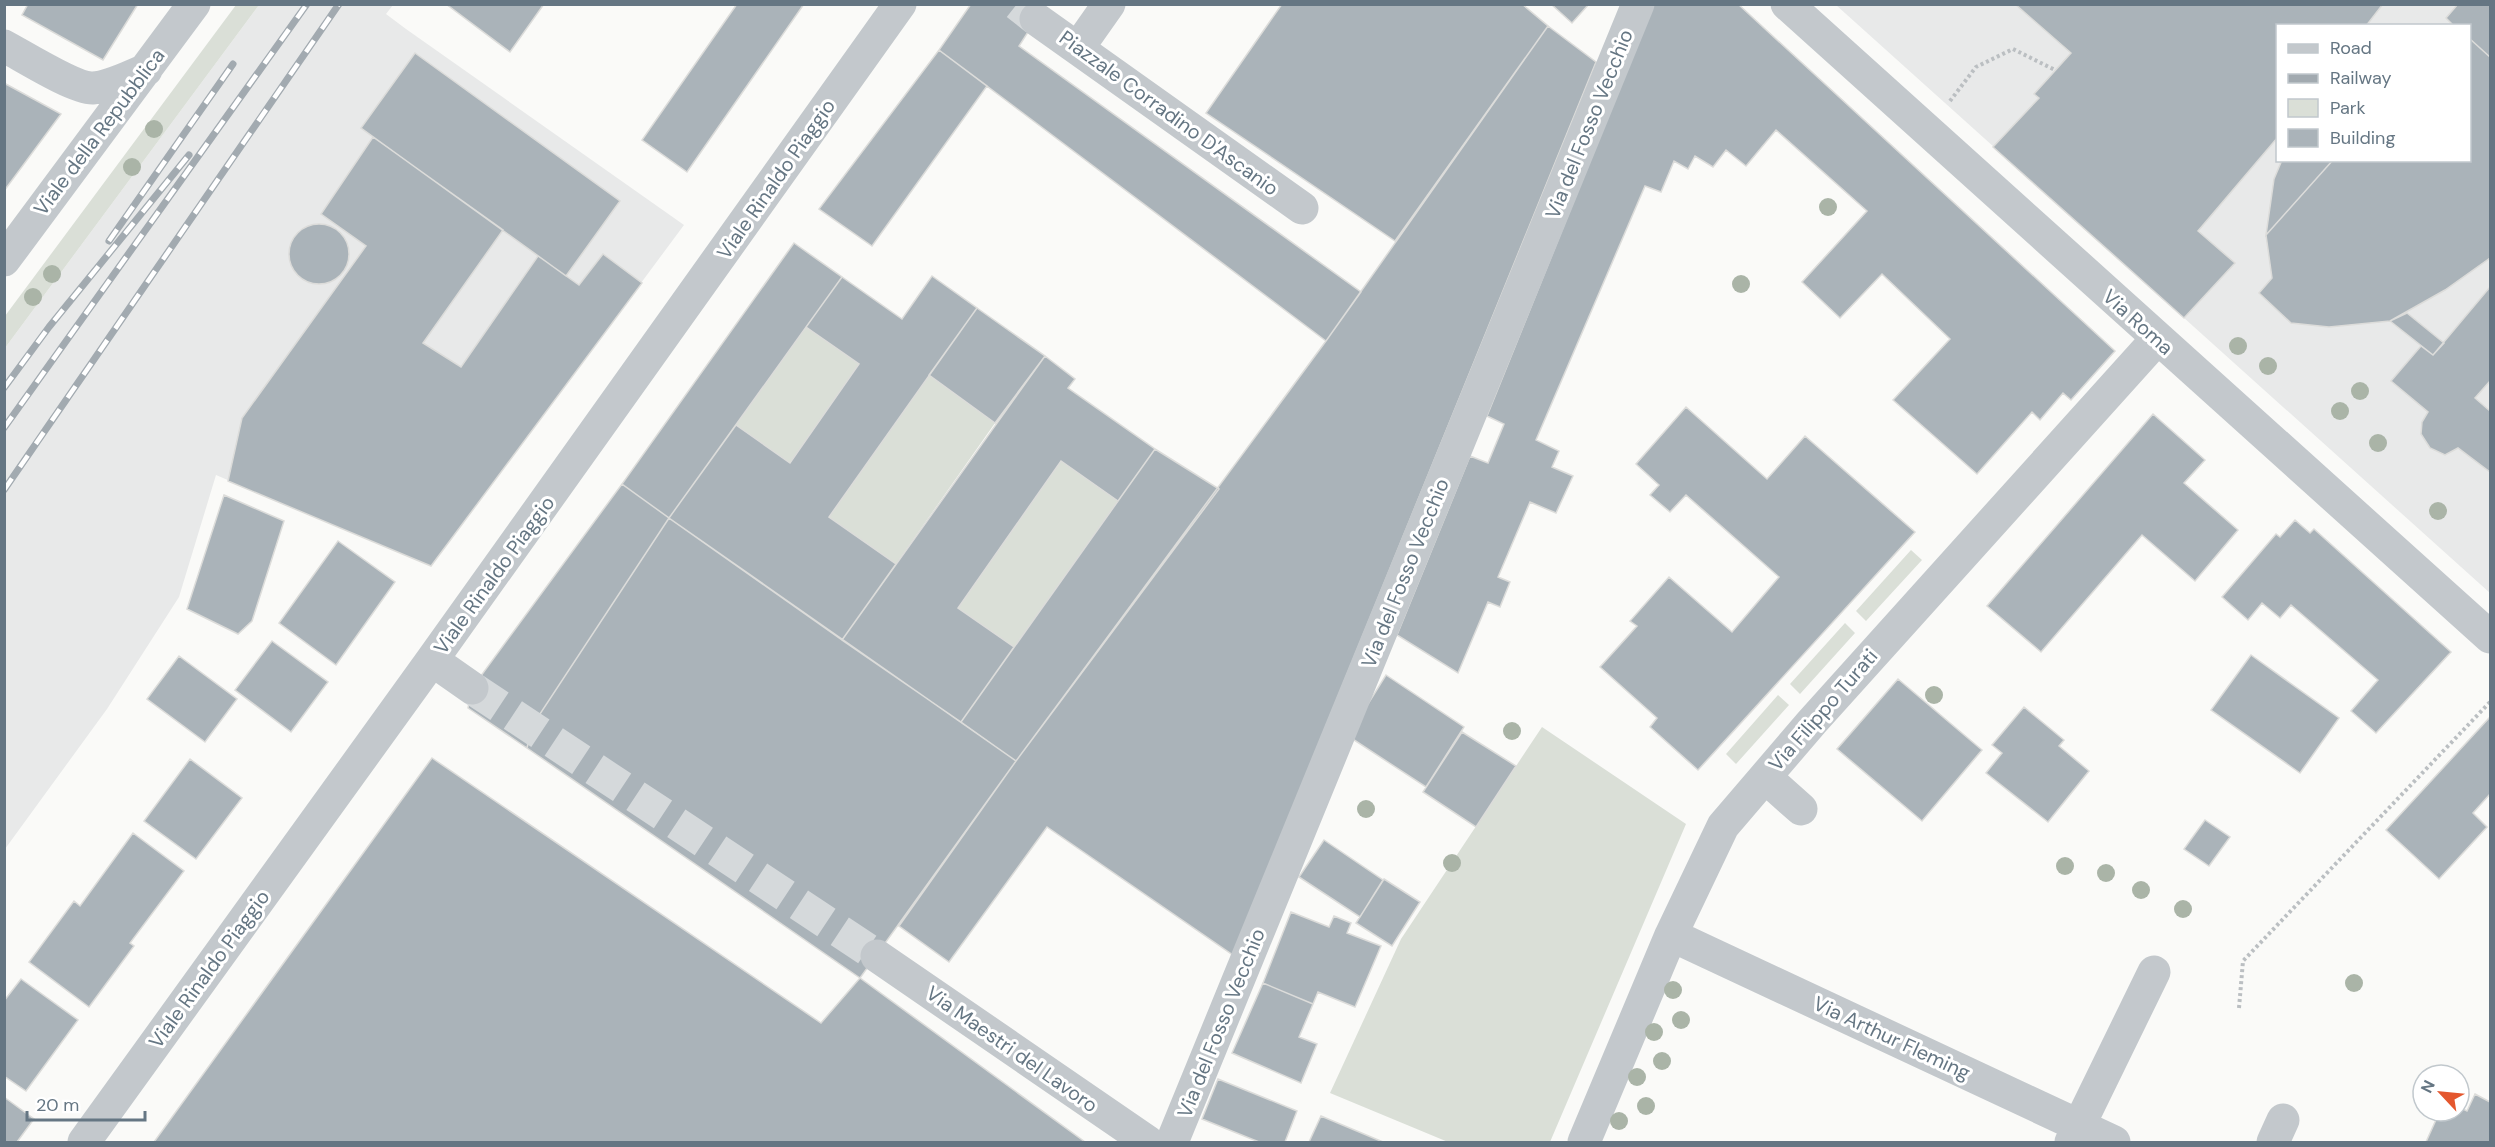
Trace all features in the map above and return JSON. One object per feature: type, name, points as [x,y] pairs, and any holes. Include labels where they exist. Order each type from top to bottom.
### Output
[{"type":"street","name":"Viale della Repubblica","points":[[4,260],[194,4]]},
{"type":"street","name":"Viale Rinaldo Piaggio","points":[[84,1143],[900,4]]},
{"type":"street","points":[[1078,48],[1109,4]]},
{"type":"street","name":"Via del Fosso Vecchio","points":[[1172,1143],[1638,4]]},
{"type":"street","name":"Via Roma","points":[[1787,4],[2490,637]]},
{"type":"street","name":"Piazzale Corradino D'Ascanio","points":[[1036,19],[1302,208]]},
{"type":"street","points":[[4,46],[90,89],[104,87],[146,70]]},
{"type":"street","name":"Via Filippo Turati","points":[[1584,1143],[1711,846],[1738,806],[2157,339]]},
{"type":"street","points":[[432,660],[472,688]]},
{"type":"street","points":[[1765,777],[1802,809]]},
{"type":"street","name":"Via Arthur Fleming","points":[[1671,935],[2075,1134],[2114,1143]]},
{"type":"street","name":"Via Maestri del Lavoro","points":[[877,956],[1148,1143]]},
{"type":"street","points":[[2075,1134],[2154,972]]},
{"type":"path","points":[[1944,109],[1976,67],[2013,49],[2055,70]]},
{"type":"path","points":[[2239,1008],[2243,961],[2490,702]]},
{"type":"shaded area","points":[[259,5],[393,5],[386,14],[684,225],[431,566],[216,475],[179,597],[107,709],[5,849],[5,348]]},
{"type":"shaded area","points":[[1836,5],[2490,5],[2490,593]]},
{"type":"green space","points":[[236,5],[259,5],[5,348],[5,316]]},
{"type":"green space","points":[[806,327],[859,364],[790,463],[736,425]]},
{"type":"green space","points":[[929,375],[995,423],[896,564],[829,517]]},
{"type":"green space","points":[[1061,461],[1118,501],[1014,647],[958,608]]},
{"type":"green space","points":[[1911,550],[1922,560],[1866,621],[1856,611]]},
{"type":"green space","points":[[1845,623],[1855,633],[1800,694],[1790,684]]},
{"type":"green space","points":[[1778,695],[1789,705],[1736,764],[1726,754]]},
{"type":"green space","points":[[1542,727],[1686,824],[1550,1142],[1448,1142],[1330,1093],[1401,939]]},
{"type":"building","points":[[28,4],[138,4],[103,60],[22,15]]},
{"type":"building","points":[[446,4],[544,4],[510,52]]},
{"type":"building","points":[[737,4],[804,4],[687,172],[642,140]]},
{"type":"building","points":[[971,4],[1046,4],[1019,46],[1361,292],[1326,341],[939,50]]},
{"type":"building","points":[[1282,4],[1522,4],[1548,26],[1395,241],[1206,113]]},
{"type":"building","points":[[1551,4],[1589,4],[1572,23]]},
{"type":"building","points":[[1653,4],[1738,4],[2115,351],[2071,400],[2063,393],[2040,420],[2032,412],[1977,474],[1893,400],[1950,339],[1882,274],[1840,318],[1802,282],[1867,211],[1776,130],[1746,166],[1726,150],[1713,167],[1695,156],[1688,169],[1674,161],[1661,192],[1645,186],[1536,440],[1559,451],[1552,467],[1573,476],[1556,513],[1530,502],[1498,577],[1510,582],[1500,607],[1488,602],[1458,673],[1397,635],[1470,456],[1488,463],[1504,424],[1487,416]]},
{"type":"building","points":[[2015,4],[2383,4],[2368,24],[2276,24],[2276,139],[2198,231],[2235,263],[2184,318],[1993,147],[2039,98],[2034,94],[2071,53]]},
{"type":"building","points":[[2458,4],[2490,4],[2490,57],[2471,40],[2471,24],[2452,24],[2446,18]]},
{"type":"building","points":[[1548,26],[1596,62],[1233,955],[1047,827],[949,962],[899,926],[1016,761],[1326,341]]},
{"type":"building","points":[[2471,40],[2490,57],[2490,258],[2445,290],[2390,321],[2329,327],[2291,323],[2259,293],[2272,278],[2266,235],[2331,162],[2471,162]]},
{"type":"building","points":[[939,50],[987,86],[872,246],[819,209]]},
{"type":"building","points":[[415,53],[620,201],[566,276],[361,128]]},
{"type":"building","points":[[4,83],[61,114],[4,191]]},
{"type":"building","points":[[373,137],[503,230],[423,343],[461,367],[538,256],[579,285],[603,254],[642,283],[431,566],[228,481],[242,418],[366,246],[321,214]]},
{"type":"building","points":[[2281,162],[2331,162],[2266,235],[2274,179]]},
{"type":"building","points":[[313,224],[325,224],[336,229],[344,237],[349,254],[347,266],[336,279],[325,284],[313,284],[302,279],[294,271],[289,260],[289,248],[294,237],[302,229]]},
{"type":"building","points":[[794,243],[842,277],[669,518],[622,484]]},
{"type":"building","points":[[932,276],[977,308],[829,517],[896,564],[842,640],[669,518],[736,425],[790,463],[859,364],[806,327],[842,277],[902,319]]},
{"type":"building","points":[[2490,287],[2490,381],[2475,398],[2490,411],[2490,472],[2458,448],[2445,455],[2430,448],[2421,434],[2422,422],[2428,412],[2391,381],[2421,346],[2433,355]]},
{"type":"building","points":[[977,308],[1045,356],[995,423],[929,375]]},
{"type":"building","points":[[2407,313],[2444,343],[2433,355],[2390,321]]},
{"type":"building","points":[[1045,356],[1075,379],[1068,388],[1155,449],[1118,501],[1061,461],[958,608],[1014,647],[961,722],[842,640]]},
{"type":"building","points":[[1686,407],[1767,479],[1805,436],[1915,532],[1698,770],[1650,727],[1657,718],[1600,667],[1637,626],[1630,621],[1669,577],[1732,632],[1779,577],[1686,495],[1670,512],[1650,495],[1659,485],[1636,464]]},
{"type":"building","points":[[2153,414],[2205,460],[2184,483],[2238,530],[2195,581],[2142,535],[2041,652],[1987,606]]},
{"type":"building","points":[[1155,449],[1219,489],[1016,761],[961,722]]},
{"type":"building","points":[[622,484],[669,518],[532,726],[527,748],[468,708],[472,688]]},
{"type":"building","points":[[224,495],[284,521],[252,621],[238,634],[187,609]]},
{"type":"building","points":[[669,518],[1016,761],[860,978],[527,748],[532,726]]},
{"type":"building","points":[[2295,520],[2310,533],[2314,529],[2451,652],[2376,733],[2351,711],[2378,680],[2291,605],[2280,618],[2262,603],[2248,620],[2222,597],[2276,534],[2280,537]]},
{"type":"building","points":[[338,541],[395,582],[336,665],[279,623]]},
{"type":"building","points":[[272,641],[328,682],[291,732],[235,690]]},
{"type":"building","points":[[2251,655],[2339,718],[2300,773],[2211,710]]},
{"type":"building","points":[[179,656],[237,699],[205,742],[147,699]]},
{"type":"building","points":[[1386,675],[1464,727],[1426,787],[1348,736]]},
{"type":"building","points":[[1898,679],[1982,750],[1922,821],[1837,749]]},
{"type":"building","points":[[2024,707],[2064,740],[2059,746],[2089,771],[2048,822],[1986,773],[2002,753],[1992,745]]},
{"type":"building","points":[[2490,717],[2490,794],[2473,813],[2487,827],[2439,879],[2386,830]]},
{"type":"building","points":[[1462,732],[1516,766],[1476,827],[1423,792]]},
{"type":"building","points":[[432,758],[821,1023],[860,978],[1085,1142],[154,1142]]},
{"type":"building","points":[[190,759],[242,798],[196,859],[144,821]]},
{"type":"building","points":[[2205,820],[2230,837],[2209,866],[2184,849]]},
{"type":"building","points":[[133,833],[184,871],[130,943],[134,946],[89,1007],[29,962],[74,901],[80,906]]},
{"type":"building","points":[[1324,840],[1383,880],[1360,917],[1299,877]]},
{"type":"building","points":[[1384,879],[1420,902],[1392,946],[1356,923]]},
{"type":"building","points":[[1291,912],[1329,927],[1334,916],[1351,923],[1347,933],[1381,946],[1355,1007],[1318,992],[1313,1004],[1263,983]]},
{"type":"building","points":[[21,979],[78,1020],[26,1091],[4,1076],[4,1001]]},
{"type":"building","points":[[1263,983],[1313,1004],[1299,1037],[1317,1044],[1301,1083],[1232,1053]]},
{"type":"building","points":[[1218,1079],[1297,1111],[1285,1142],[1259,1142],[1202,1119]]},
{"type":"building","points":[[2475,1094],[2490,1102],[2490,1142],[2426,1142],[2435,1123],[2471,1123],[2471,1102]]},
{"type":"building","points":[[4,1097],[34,1119],[17,1142],[4,1142]]},
{"type":"building","points":[[1321,1116],[1383,1142],[1309,1142]]},
{"type":"tunnel","points":[[1017,4],[1036,19]]},
{"type":"tunnel","points":[[472,688],[877,956]]},
{"type":"railway","points":[[4,428],[307,4]]},
{"type":"railway","points":[[4,490],[339,4]]},
{"type":"railway","points":[[109,241],[233,64]]},
{"type":"railway","points":[[4,388],[49,327],[189,155]]}]
